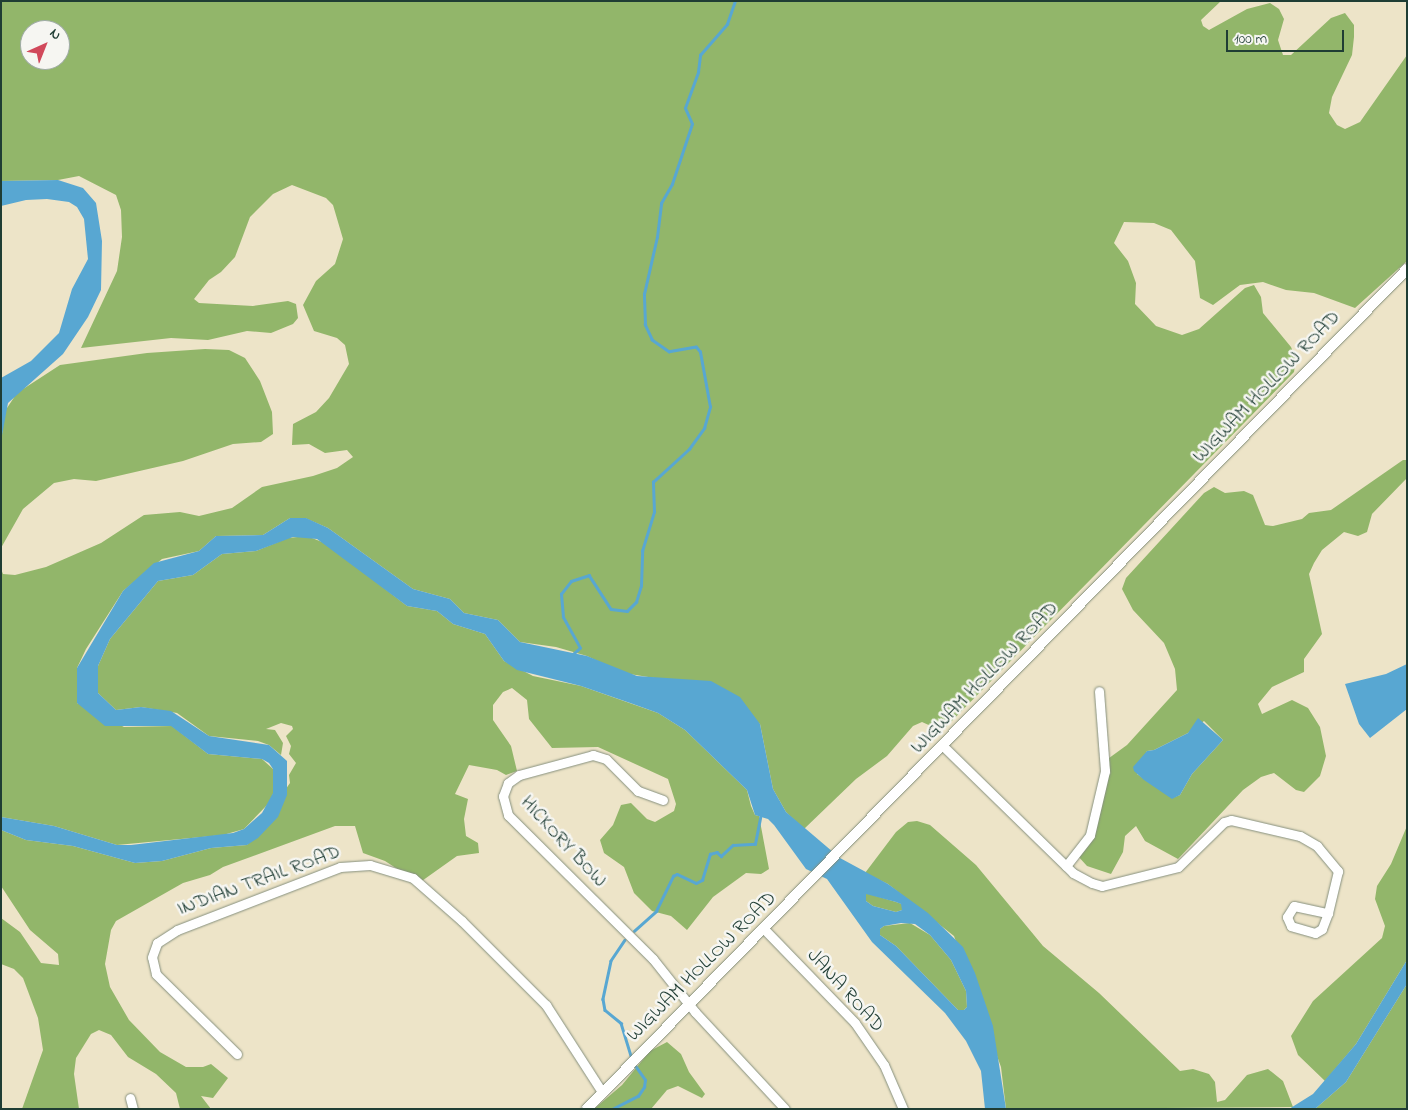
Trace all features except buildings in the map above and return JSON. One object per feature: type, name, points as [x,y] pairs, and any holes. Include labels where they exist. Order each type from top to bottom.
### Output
[{"type":"street","name":"WIGWAM HOLLOW ROAD","points":[[587,1109],[765,930],[1407,269]]},
{"type":"street","points":[[1066,866],[1090,835],[1105,771],[1099,691]]},
{"type":"street","points":[[943,746],[1066,866],[1082,879],[1102,886],[1172,870],[1184,863],[1224,822],[1231,820],[1300,836],[1323,852],[1338,871],[1328,913]]},
{"type":"street","name":"HICKORY BOW","points":[[663,800],[638,791],[606,759],[594,755],[519,775],[508,783],[503,796],[508,815],[653,959],[690,1005],[785,1109]]},
{"type":"street","name":"INDIAN TRAIL ROAD","points":[[237,1054],[156,974],[152,957],[158,942],[177,930],[331,871],[370,864],[401,872],[418,881],[462,922],[546,1005],[602,1092]]},
{"type":"street","name":"JANA ROAD","points":[[765,930],[855,1023],[884,1065],[903,1109]]},
{"type":"street","points":[[130,1098],[133,1109]]},
{"type":"green space","points":[[1,1],[1221,1],[1201,20],[1203,26],[1209,30],[1247,9],[1270,3],[1279,9],[1284,19],[1278,40],[1283,55],[1291,55],[1331,18],[1345,13],[1354,25],[1352,55],[1332,97],[1329,113],[1337,125],[1345,129],[1360,122],[1407,55],[1407,261],[1355,308],[1314,293],[1286,290],[1263,282],[1240,285],[1213,305],[1200,298],[1195,261],[1171,230],[1154,223],[1124,222],[1114,243],[1128,261],[1136,283],[1135,304],[1156,326],[1182,335],[1199,329],[1245,288],[1254,285],[1261,297],[1263,313],[1291,347],[1296,359],[1294,372],[942,731],[922,722],[913,726],[887,756],[856,779],[804,829],[786,812],[773,789],[760,724],[661,679],[623,673],[587,656],[556,647],[520,642],[498,620],[464,613],[450,599],[413,589],[328,528],[305,518],[290,518],[263,535],[216,536],[199,551],[162,559],[123,591],[86,649],[77,668],[77,703],[124,727],[172,726],[208,754],[262,759],[273,769],[273,794],[270,802],[244,829],[223,835],[117,845],[54,826],[1,817],[1,569],[3,574],[15,575],[46,567],[101,543],[144,515],[180,512],[199,516],[232,508],[262,487],[313,476],[337,468],[353,457],[347,450],[325,453],[309,444],[292,445],[293,424],[316,412],[329,398],[349,364],[345,345],[337,338],[314,331],[303,305],[316,281],[335,264],[343,239],[333,205],[326,198],[292,185],[273,194],[250,217],[235,257],[221,272],[209,280],[194,299],[199,303],[253,306],[288,301],[296,304],[298,318],[293,324],[271,333],[247,331],[208,340],[171,338],[81,348],[117,271],[122,237],[121,210],[116,195],[79,176],[58,180],[1,181]]},
{"type":"green space","points":[[205,349],[229,350],[245,358],[260,381],[272,412],[273,434],[261,442],[233,444],[183,461],[96,481],[74,479],[54,483],[23,509],[1,548],[1,441],[5,411],[17,393],[60,365],[147,353]]},
{"type":"green space","points":[[1403,460],[1407,460],[1407,478],[1372,514],[1367,532],[1358,536],[1344,532],[1322,550],[1314,563],[1309,574],[1322,634],[1304,659],[1304,672],[1272,687],[1258,704],[1262,714],[1292,700],[1308,708],[1320,727],[1326,756],[1320,776],[1304,792],[1296,790],[1274,773],[1261,777],[1243,790],[1178,859],[1145,841],[1136,826],[1125,836],[1123,852],[1111,874],[1087,866],[1077,855],[1086,844],[1105,761],[1127,745],[1177,690],[1175,669],[1164,643],[1133,610],[1122,589],[1126,578],[1204,493],[1214,487],[1225,493],[1244,491],[1253,495],[1265,525],[1273,526],[1302,519],[1309,513],[1331,510]],"holes":[[[1204,721],[1223,740],[1192,774],[1180,795],[1172,798],[1137,774],[1147,751],[1154,750],[1188,733]]]},
{"type":"green space","points":[[307,536],[327,544],[407,606],[437,611],[453,624],[485,634],[504,661],[533,676],[581,686],[658,713],[685,730],[747,790],[755,815],[759,816],[769,869],[761,874],[746,873],[713,897],[687,930],[671,916],[652,911],[634,893],[624,867],[604,853],[600,840],[613,825],[621,805],[631,803],[647,819],[655,822],[674,811],[676,804],[668,779],[598,747],[552,748],[529,719],[527,700],[512,688],[503,692],[493,705],[493,720],[511,746],[517,771],[506,775],[497,770],[469,765],[455,794],[468,799],[464,819],[466,836],[478,843],[479,853],[457,856],[419,883],[385,861],[363,853],[355,826],[335,826],[223,867],[210,875],[183,883],[116,921],[111,930],[105,964],[110,987],[129,1020],[160,1052],[186,1067],[203,1067],[211,1064],[228,1078],[213,1098],[201,1096],[211,1109],[180,1109],[176,1093],[156,1074],[128,1057],[111,1035],[99,1030],[91,1034],[76,1058],[74,1074],[79,1109],[22,1109],[43,1050],[38,1018],[23,978],[14,969],[1,964],[1,918],[20,932],[41,963],[59,965],[58,954],[30,930],[1,886],[1,830],[26,840],[73,846],[135,863],[162,861],[211,848],[247,845],[290,783],[289,775],[296,763],[289,754],[291,746],[286,736],[293,729],[292,726],[281,723],[266,729],[275,730],[283,743],[281,755],[269,745],[258,741],[209,736],[177,713],[141,707],[116,710],[98,693],[98,666],[110,639],[158,581],[193,575],[222,554],[256,551],[288,538]]},
{"type":"green space","points":[[917,821],[930,825],[976,865],[1043,946],[1099,993],[1180,1071],[1193,1069],[1209,1074],[1215,1082],[1217,1102],[1225,1100],[1247,1075],[1268,1069],[1283,1081],[1293,1107],[1006,1109],[1001,1067],[954,936],[888,884],[865,873],[896,832],[908,822]]},
{"type":"green space","points":[[1407,826],[1407,960],[1356,1044],[1325,1081],[1298,1055],[1291,1036],[1313,1001],[1382,938],[1385,926],[1375,899],[1377,886],[1391,864]]},
{"type":"green space","points":[[866,893],[902,904],[902,910],[896,912],[873,906],[866,901]]},
{"type":"green space","points":[[910,923],[930,935],[951,960],[966,991],[967,1007],[964,1010],[958,1010],[896,946],[880,935],[880,929],[884,926]]},
{"type":"green space","points":[[1407,984],[1407,1109],[1315,1109],[1346,1082]]},
{"type":"green space","points":[[667,1042],[681,1054],[689,1072],[705,1094],[702,1098],[678,1086],[667,1090],[651,1109],[594,1109],[622,1085],[650,1051]]},
{"type":"water","points":[[58,180],[83,188],[96,203],[102,241],[101,290],[88,317],[63,354],[8,403],[1,441],[1,378],[31,361],[59,333],[72,289],[88,259],[84,219],[77,207],[69,202],[47,199],[26,200],[1,206],[1,181]]},
{"type":"water","points":[[290,518],[306,518],[328,528],[413,589],[450,599],[464,613],[498,620],[520,642],[587,656],[637,676],[711,681],[740,697],[760,724],[773,789],[786,812],[840,858],[888,884],[928,913],[963,947],[975,973],[993,1026],[1006,1109],[985,1109],[981,1071],[966,1041],[945,1013],[872,942],[827,879],[806,869],[774,825],[768,819],[755,815],[747,790],[685,730],[658,713],[633,704],[581,686],[517,670],[504,661],[485,634],[453,624],[437,611],[407,606],[317,539],[293,537],[256,551],[222,554],[193,575],[158,581],[110,639],[98,666],[98,693],[116,710],[141,707],[171,711],[209,736],[269,745],[287,761],[287,795],[278,817],[258,838],[247,845],[211,848],[162,861],[135,863],[73,846],[26,840],[1,830],[1,817],[54,826],[117,845],[131,845],[233,833],[244,829],[262,813],[273,793],[273,769],[269,763],[262,759],[208,754],[171,726],[105,726],[77,703],[77,668],[123,591],[154,563],[199,551],[216,536],[263,535]],"holes":[[[866,894],[901,904],[902,910],[896,912],[873,906],[866,901]],[[901,923],[915,924],[930,935],[951,960],[966,991],[967,1007],[964,1010],[958,1010],[896,946],[880,935],[880,929],[884,926]]]},
{"type":"water","points":[[1407,664],[1407,709],[1370,738],[1359,724],[1345,684],[1386,674]]},
{"type":"water","points":[[1198,718],[1223,740],[1192,774],[1180,795],[1172,799],[1144,780],[1134,771],[1133,767],[1147,751],[1154,750],[1188,733]]},
{"type":"water","points":[[1407,960],[1407,984],[1346,1082],[1315,1109],[1289,1109],[1313,1094],[1356,1044]]},
{"type":"waterway","points":[[657,1],[663,1]]},
{"type":"waterway","points":[[573,654],[580,648],[563,617],[561,594],[571,581],[589,575],[611,609],[627,611],[636,602],[641,586],[642,551],[654,512],[653,482],[689,449],[704,428],[710,407],[700,352],[696,347],[669,352],[652,340],[645,325],[644,294],[657,237],[661,203],[672,184],[692,124],[685,108],[698,72],[700,55],[727,24],[735,1]]},
{"type":"waterway","points":[[634,931],[656,911],[673,876],[677,874],[696,883],[702,880],[710,854],[717,852],[721,856],[733,845],[755,844],[761,814]]},
{"type":"waterway","points":[[625,940],[611,961],[603,999],[605,1010],[621,1023],[631,1055]]},
{"type":"waterway","points":[[612,1109],[638,1096],[644,1087],[645,1080],[636,1067]]}]
